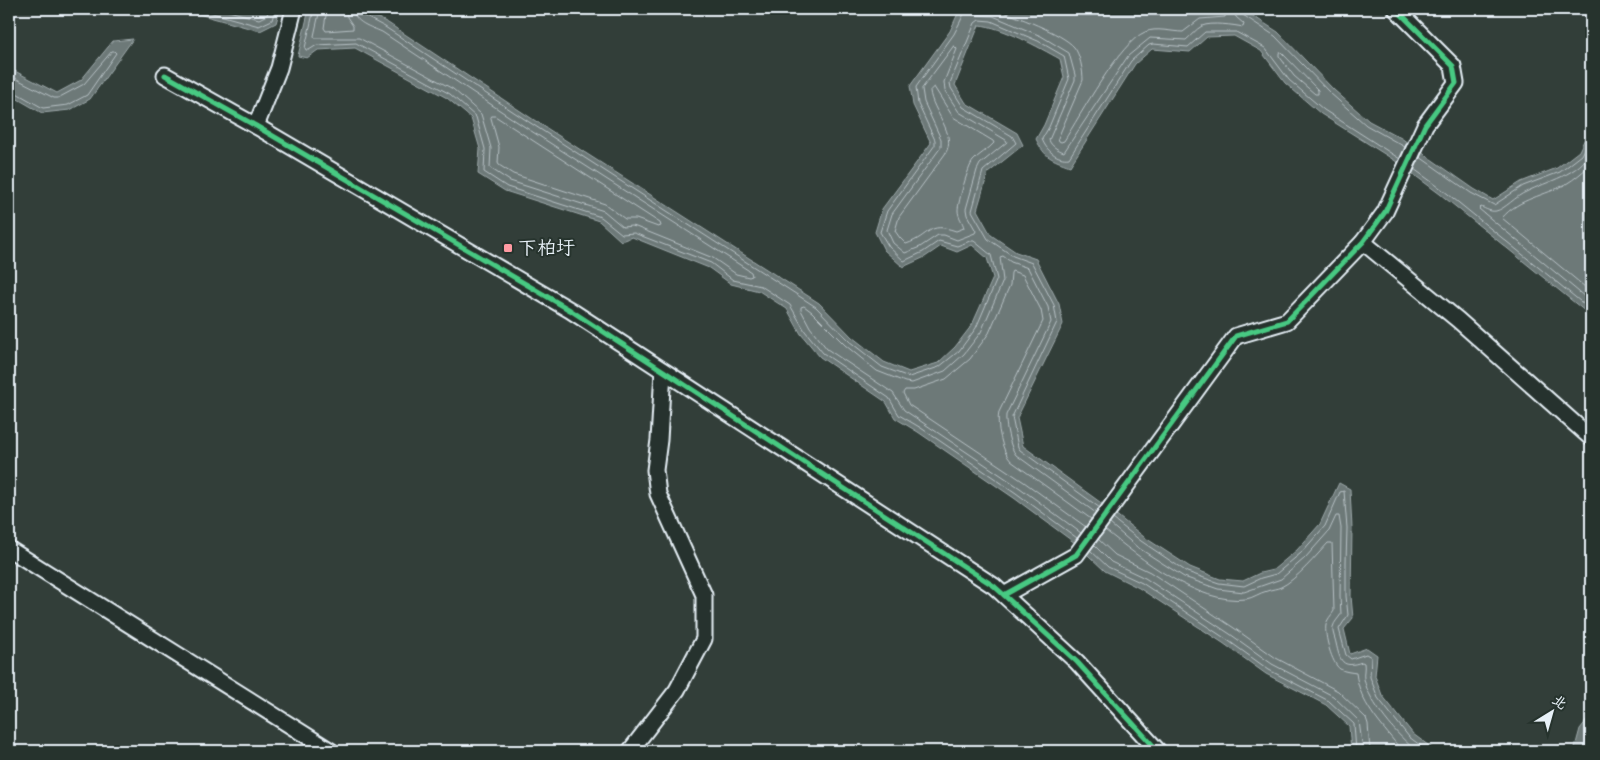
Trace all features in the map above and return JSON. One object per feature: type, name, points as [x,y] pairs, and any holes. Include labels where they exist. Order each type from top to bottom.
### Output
[{"type":"street","points":[[256,126],[279,68],[294,9]]},
{"type":"street","points":[[1004,595],[1076,555],[1236,336],[1287,321],[1363,242],[1385,212],[1425,125],[1456,84],[1453,66],[1396,9]]},
{"type":"street","points":[[165,75],[256,126],[570,310],[994,586],[1077,662],[1158,751]]},
{"type":"street","points":[[1363,242],[1458,320],[1591,438]]},
{"type":"street","points":[[630,751],[677,690],[704,639],[704,595],[658,494],[655,470],[659,440],[663,371]]},
{"type":"street","points":[[9,549],[330,751]]},
{"type":"water","points":[[180,9],[280,9],[276,23],[260,31]]},
{"type":"water","points":[[309,9],[360,9],[388,23],[531,118],[819,303],[852,337],[884,362],[909,372],[938,363],[955,347],[972,325],[993,278],[987,258],[972,245],[957,252],[941,246],[925,257],[903,267],[884,250],[875,232],[882,209],[931,143],[913,105],[910,86],[950,31],[960,9],[1242,9],[1278,32],[1334,90],[1369,121],[1401,138],[1493,200],[1521,182],[1557,168],[1579,151],[1588,132],[1591,131],[1591,316],[1440,194],[1394,160],[1321,114],[1285,83],[1261,51],[1234,36],[1207,37],[1190,52],[1152,49],[1135,64],[1070,166],[1049,157],[1042,150],[1036,139],[1044,125],[1064,77],[1060,59],[1009,33],[979,25],[955,85],[966,103],[1017,133],[1023,145],[988,173],[977,210],[991,235],[1016,252],[1036,259],[1059,304],[1063,324],[1017,418],[1023,446],[1104,505],[1144,537],[1190,567],[1220,579],[1243,581],[1260,573],[1273,570],[1297,550],[1320,524],[1339,483],[1350,489],[1353,618],[1344,629],[1350,654],[1367,648],[1377,655],[1375,676],[1382,695],[1413,734],[1436,751],[1351,751],[1349,726],[1326,705],[1266,674],[1223,643],[1139,588],[1105,571],[1075,543],[1014,498],[895,418],[886,402],[820,357],[801,334],[787,309],[759,291],[731,284],[709,268],[632,237],[621,241],[599,221],[505,191],[478,174],[480,149],[471,118],[447,98],[355,48],[318,50],[307,58],[298,56]]},
{"type":"water","points":[[133,39],[90,99],[70,110],[42,113],[9,94],[9,68],[57,93],[81,80],[113,41]]},
{"type":"water","points":[[1591,715],[1591,751],[1574,751],[1580,729]]},
{"type":"cycle path","points":[[1004,595],[1076,555],[1236,336],[1287,321],[1363,242],[1385,212],[1425,125],[1456,83],[1453,66],[1396,9]]},
{"type":"cycle path","points":[[165,75],[256,126],[570,310],[994,586],[1077,662],[1158,751]]},
{"type":"place","name":"下柏圩","points":[[508,248]]}]
